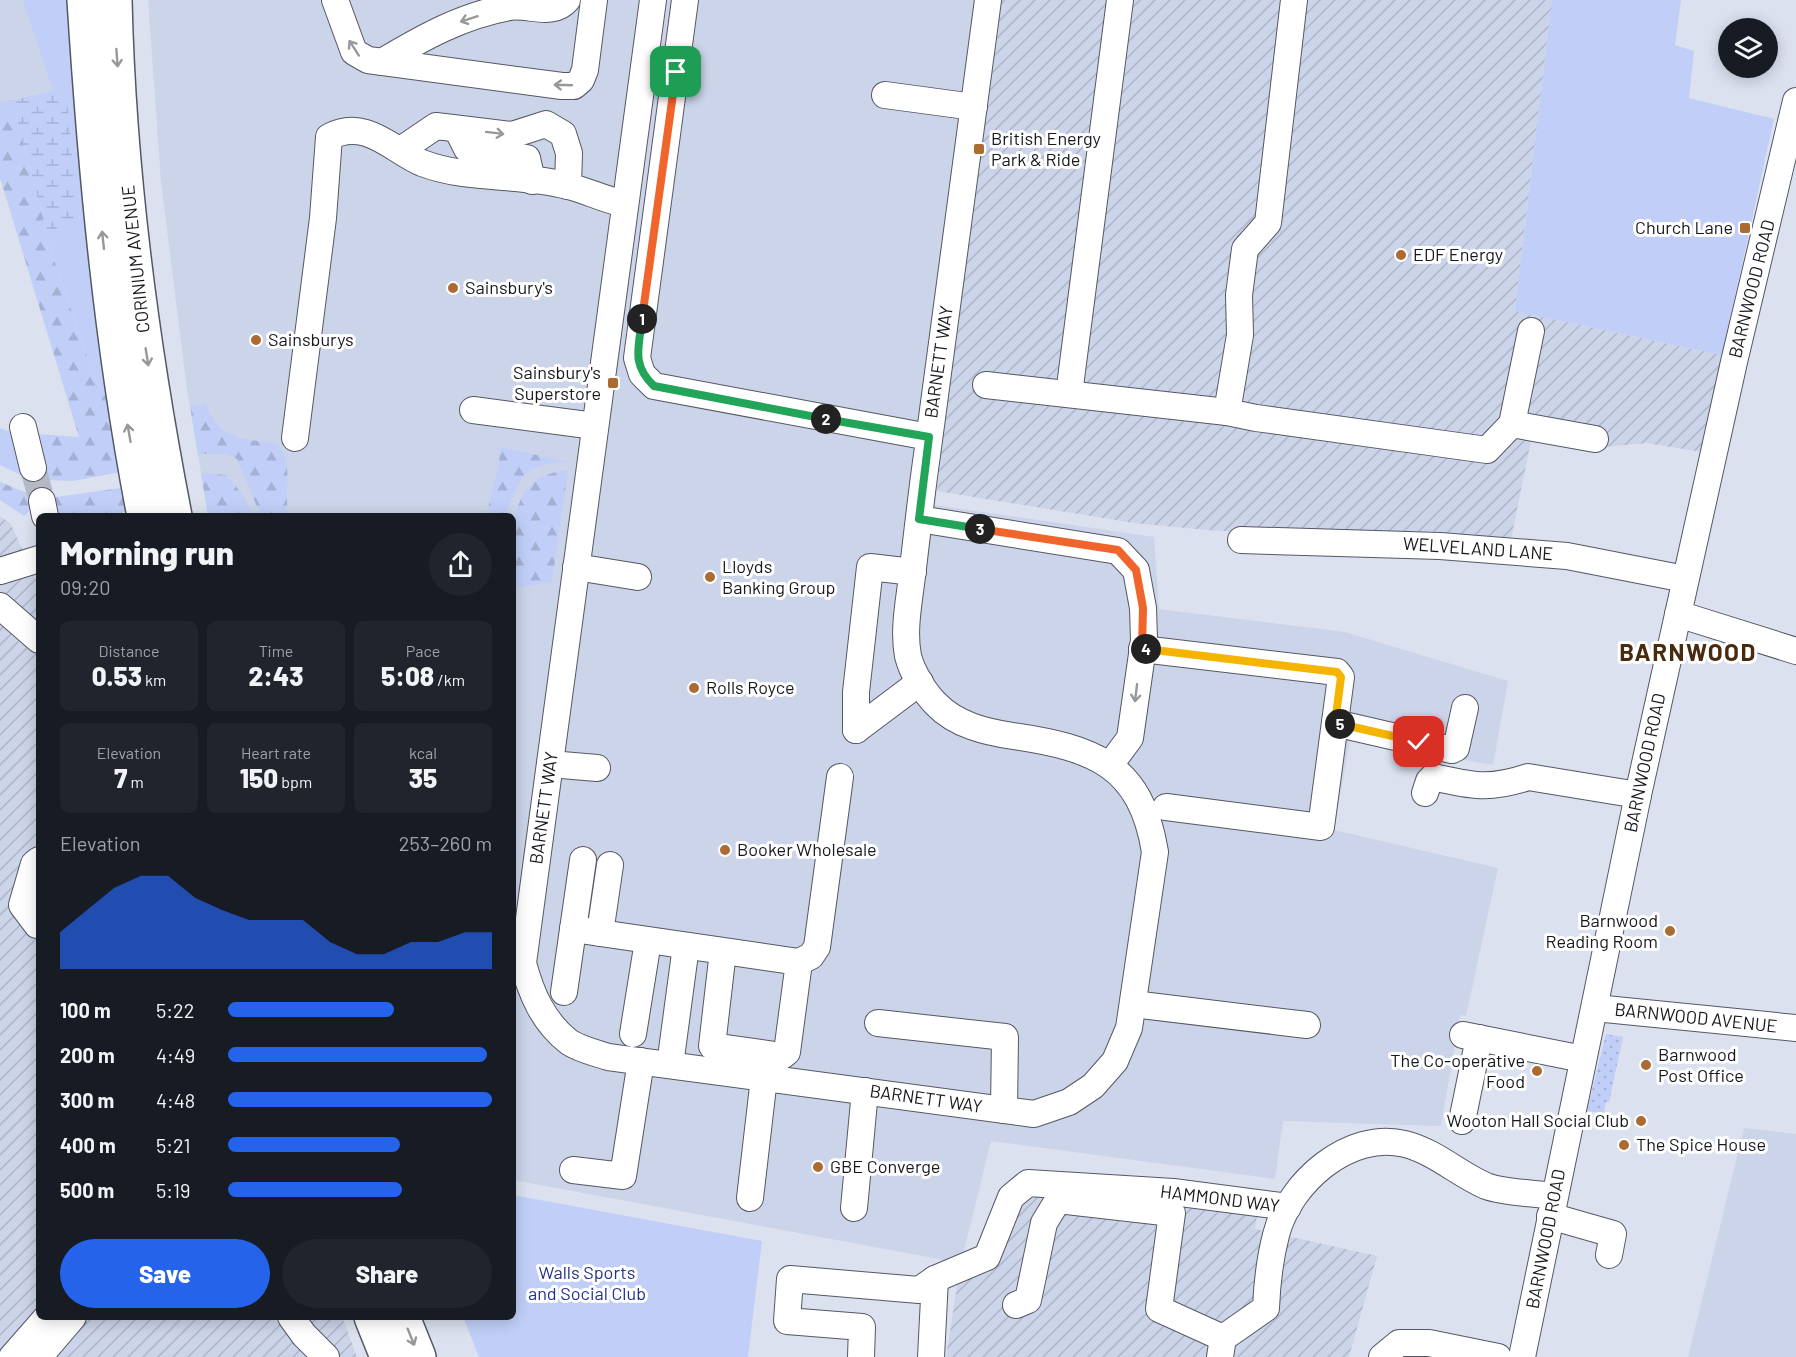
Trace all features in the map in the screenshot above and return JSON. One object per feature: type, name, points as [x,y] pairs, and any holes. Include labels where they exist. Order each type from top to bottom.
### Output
[{"type":"highway","name":"CORINIUM AVENUE","points":[[84,0],[105,252],[140,508]]},
{"type":"highway","name":"CORINIUM AVENUE","points":[[115,0],[135,260],[156,412],[174,513]]},
{"type":"highway","points":[[372,1320],[387,1357]]},
{"type":"highway","points":[[404,1320],[419,1357]]},
{"type":"street","points":[[335,0],[354,52],[368,60],[574,86],[581,80],[585,70],[594,0]]},
{"type":"street","points":[[382,62],[436,30],[504,8],[551,9],[559,7],[567,0]]},
{"type":"street","name":"BARNETT WAY","points":[[653,0],[523,963],[532,995],[549,1022],[570,1043],[608,1057],[1034,1114],[1069,1102],[1094,1086],[1115,1061],[1130,1028],[1155,852],[1150,825],[1142,805],[1126,782],[1110,765],[1086,751],[1049,741],[984,732],[956,719],[936,705],[920,682],[909,657],[906,628],[919,519],[988,0]]},
{"type":"street","points":[[685,0],[637,358],[642,374],[654,386],[929,437]]},
{"type":"street","points":[[1069,394],[1120,0]]},
{"type":"street","points":[[1227,412],[1240,335],[1239,292],[1245,249],[1268,223],[1294,0]]},
{"type":"street","points":[[885,95],[974,107]]},
{"type":"street","name":"BARNWOOD ROAD","points":[[1522,1357],[1677,614],[1796,101]]},
{"type":"street","points":[[402,149],[436,126],[512,135],[546,124],[563,134],[569,153],[568,186]]},
{"type":"street","points":[[457,129],[467,148],[527,158],[532,181]]},
{"type":"street","points":[[295,438],[323,218],[329,137],[343,133],[371,134],[402,149],[419,162],[442,169],[568,186],[625,204]]},
{"type":"street","points":[[986,385],[1227,412],[1487,450],[1512,424],[1531,331]]},
{"type":"street","points":[[472,410],[595,426]]},
{"type":"street","points":[[1512,424],[1595,439]]},
{"type":"street","points":[[23,428],[33,468]]},
{"type":"street","points":[[919,519],[1118,550],[1136,570],[1143,608],[1142,648],[1130,738],[1110,765]]},
{"type":"street","name":"WELVELAND LANE","points":[[1254,545],[1395,544],[1567,556],[1685,579]]},
{"type":"street","points":[[0,571],[36,560]]},
{"type":"street","points":[[576,567],[638,577]]},
{"type":"street","points":[[913,572],[870,567],[856,692],[856,730],[920,682]]},
{"type":"street","points":[[0,606],[36,637]]},
{"type":"street","points":[[1677,614],[1796,651]]},
{"type":"street","points":[[1142,648],[1337,672],[1341,677],[1321,827],[1166,807]]},
{"type":"street","points":[[1335,723],[1452,750],[1456,748],[1466,708]]},
{"type":"street","points":[[550,764],[597,768]]},
{"type":"street","points":[[573,929],[799,962],[811,956],[817,947],[840,777]]},
{"type":"street","points":[[1425,793],[1428,781],[1433,777],[1477,788],[1511,783],[1528,777],[1638,795]]},
{"type":"street","points":[[564,992],[583,860]]},
{"type":"street","points":[[36,862],[22,905],[36,924]]},
{"type":"street","points":[[600,933],[610,865]]},
{"type":"street","points":[[633,1034],[648,940]]},
{"type":"street","points":[[670,1065],[686,946]]},
{"type":"street","points":[[723,951],[712,1046],[783,1056],[787,1052],[799,962]]},
{"type":"street","points":[[1133,1004],[1307,1025]]},
{"type":"street","name":"BARNWOOD AVENUE","points":[[1595,1008],[1796,1028]]},
{"type":"street","points":[[878,1023],[1005,1037],[1004,1110]]},
{"type":"street","points":[[1462,1120],[1471,1037],[1583,1059]]},
{"type":"street","points":[[573,1170],[623,1176],[641,1061]]},
{"type":"street","points":[[750,1198],[764,1078]]},
{"type":"street","points":[[854,1208],[865,1091]]},
{"type":"street","name":"HAMMOND WAY","points":[[861,1357],[862,1327],[787,1321],[790,1279],[919,1290],[935,1279],[987,1257],[1011,1197],[1028,1183],[1173,1192],[1288,1207],[1321,1165],[1362,1143],[1404,1143],[1444,1160],[1487,1186],[1552,1206],[1619,1242]]},
{"type":"street","points":[[1016,1305],[1028,1299],[1044,1223],[1058,1200],[1172,1213],[1159,1309],[1222,1347],[1266,1308],[1276,1234],[1288,1207]]},
{"type":"street","points":[[931,1357],[935,1279]]},
{"type":"street","points":[[12,1357],[44,1320]]},
{"type":"street","points":[[41,1356],[71,1320]]},
{"type":"street","points":[[293,1320],[304,1335],[326,1357]]},
{"type":"street","points":[[1382,1357],[1399,1343],[1429,1343],[1498,1357]]},
{"type":"shaded area","points":[[0,0],[22,0],[53,91],[0,102]]},
{"type":"shaded area","points":[[148,0],[988,0],[974,107],[935,505],[1154,537],[1159,609],[1345,632],[1508,681],[1493,765],[1350,740],[1334,830],[1498,868],[1466,1016],[1460,1015],[1441,1126],[1283,1121],[1275,1179],[991,1141],[961,1263],[516,1181],[516,513],[208,513],[186,383],[161,182]]},
{"type":"shaded area","name":"EDF Energy","points":[[988,0],[1552,0],[1515,311],[1722,355],[1702,452],[1646,443],[1594,448],[1532,436],[1511,539],[1430,531],[1218,531],[1134,523],[937,491],[974,107]]},
{"type":"shaded area","points":[[0,516],[11,524],[36,580],[36,1320],[343,1320],[357,1357],[0,1357]]},
{"type":"shaded area","points":[[1744,1128],[1796,1134],[1796,1357],[1688,1357]]},
{"type":"shaded area","points":[[1034,1184],[1258,1209],[1255,1229],[1377,1256],[1349,1357],[946,1357],[958,1280],[1001,1236]]},
{"type":"green space","points":[[22,0],[74,0],[109,398],[97,384],[54,260],[12,100],[53,91]]},
{"type":"green space","points":[[1552,0],[1681,0],[1675,45],[1694,51],[1689,98],[1774,119],[1722,355],[1515,311]]},
{"type":"green space","points":[[53,91],[67,101],[78,220],[47,232],[12,100]]},
{"type":"green space","points":[[12,100],[54,260],[97,384],[109,398],[121,472],[73,481],[46,480],[37,434],[79,437],[0,178],[0,102]]},
{"type":"green space","points":[[206,404],[218,425],[234,436],[278,444],[286,460],[288,513],[260,513],[237,459],[227,454],[198,454],[190,406]]},
{"type":"green space","points":[[0,428],[11,432],[21,475],[0,465]]},
{"type":"green space","points":[[500,447],[569,462],[553,463],[532,469],[520,481],[506,513],[487,513],[499,464]]},
{"type":"green space","points":[[568,471],[552,582],[516,588],[516,513],[522,497],[532,484],[547,475]]},
{"type":"green space","points":[[201,473],[226,475],[243,495],[252,513],[208,513]]},
{"type":"green space","points":[[0,482],[34,496],[32,509],[24,516],[0,500]]},
{"type":"green space","points":[[128,487],[123,513],[53,513],[49,498]]},
{"type":"green space","points":[[1606,1034],[1623,1037],[1609,1102],[1606,1102],[1604,1113],[1587,1111]]},
{"type":"green space","name":"Walls Sports and Social Club","points":[[516,1196],[762,1241],[748,1357],[479,1357],[464,1320],[516,1320]]},
{"type":"tunnel","points":[[33,468],[42,501]]},
{"type":"place","name":"British Energy Park & Ride","points":[[979,149]]},
{"type":"place","name":"Church Lane","points":[[1745,228]]},
{"type":"place","name":"EDF Energy","points":[[1401,255]]},
{"type":"place","name":"Sainsbury's","points":[[453,288]]},
{"type":"place","name":"Sainsburys","points":[[256,340]]},
{"type":"place","name":"Sainsbury's Superstore","points":[[613,383]]},
{"type":"place","name":"Lloyds Banking Group","points":[[710,577]]},
{"type":"place","name":"Rolls Royce","points":[[694,688]]},
{"type":"place","name":"Booker Wholesale","points":[[725,850]]},
{"type":"place","name":"Barnwood Reading Room","points":[[1670,931]]},
{"type":"place","name":"Barnwood Post Office","points":[[1646,1065]]},
{"type":"place","name":"The Co-operative Food","points":[[1537,1071]]},
{"type":"place","name":"Wooton Hall Social Club","points":[[1641,1121]]},
{"type":"place","name":"The Spice House","points":[[1624,1145]]},
{"type":"place","name":"GBE Converge","points":[[818,1167]]},
{"type":"district","name":"BARNWOOD","points":[[1688,653]]},
{"type":"route","points":[[676,72],[637,358],[642,374],[654,386],[869,428],[929,437],[919,519],[1118,550],[1136,570],[1143,608],[1142,648],[1337,672],[1341,677],[1335,723],[1419,742]]}]
